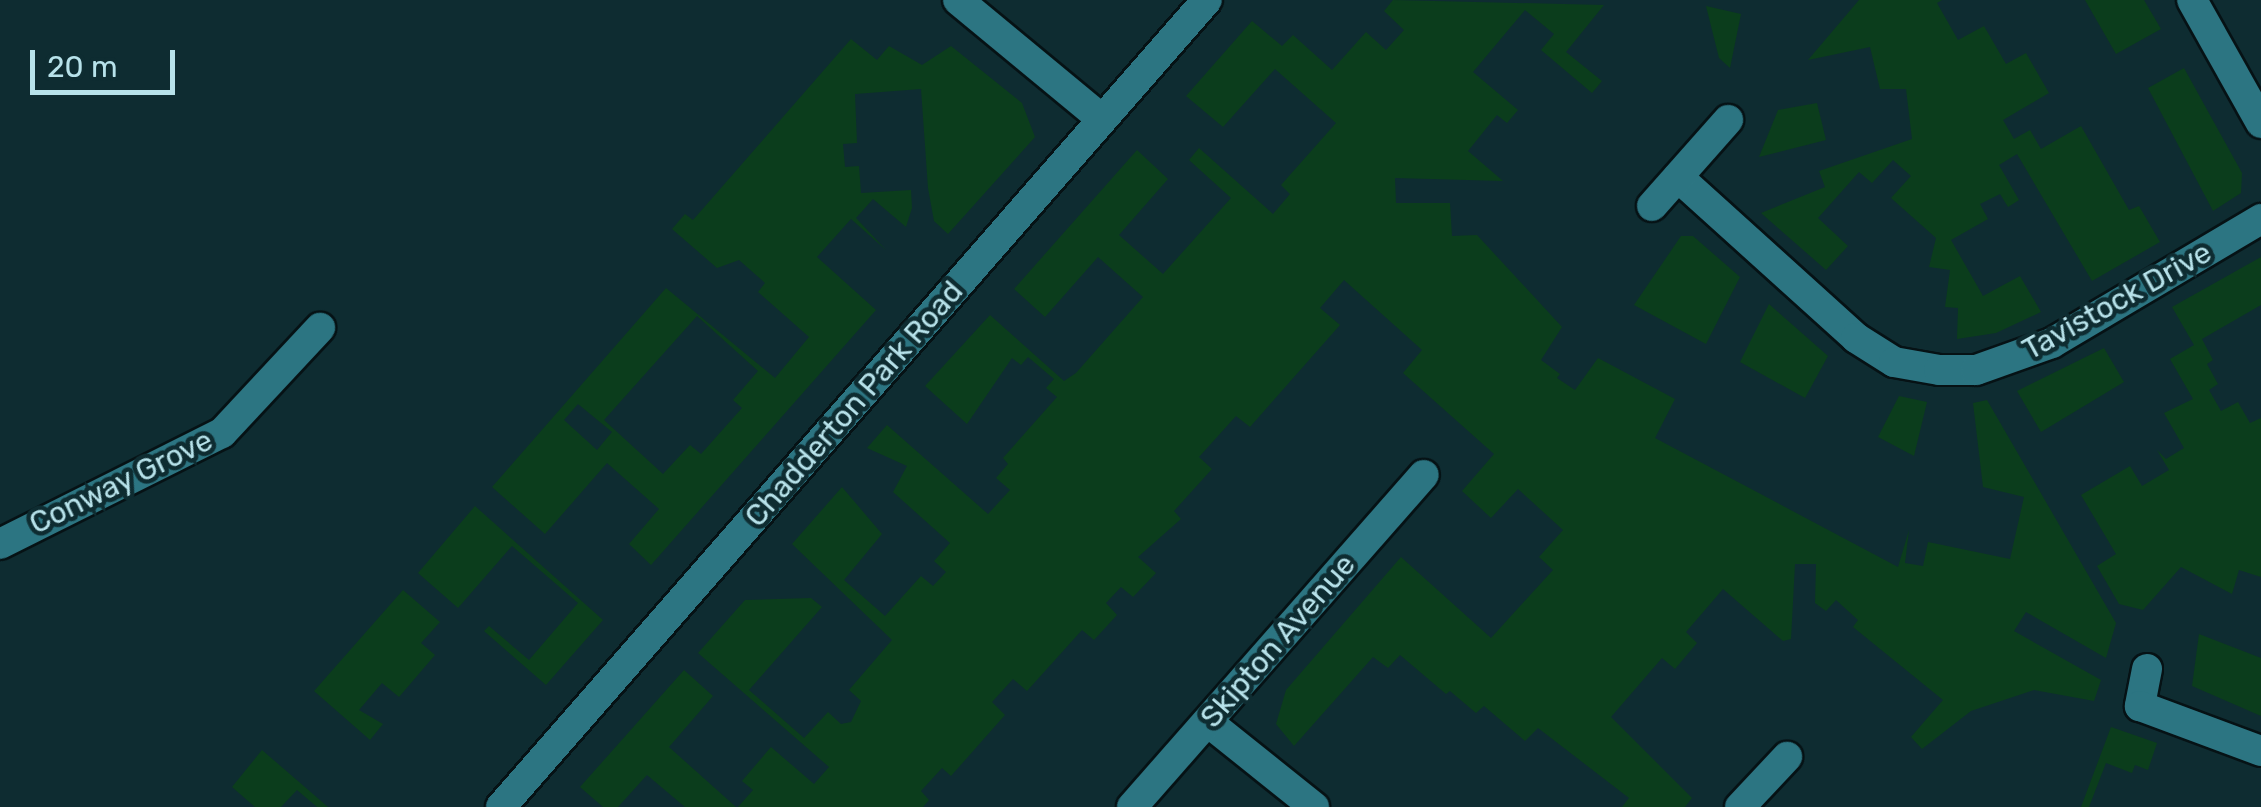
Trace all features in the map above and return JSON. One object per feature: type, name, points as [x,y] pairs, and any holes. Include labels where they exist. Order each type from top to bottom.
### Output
[{"type":"street","points":[[958,0],[1102,120]]},
{"type":"street","name":"Chadderton Park Road","points":[[501,807],[1207,0]]},
{"type":"street","points":[[2192,0],[2261,123]]},
{"type":"street","points":[[1652,206],[1728,120]]},
{"type":"street","name":"Tavistock Drive","points":[[1678,177],[1856,338],[1894,362],[1939,370],[1976,370],[2052,344],[2261,219]]},
{"type":"street","name":"Conway Grove","points":[[0,544],[222,433],[320,328]]},
{"type":"street","name":"Skipton Avenue","points":[[1132,807],[1424,475]]},
{"type":"street","points":[[2147,669],[2140,706],[2261,750]]},
{"type":"street","points":[[1208,722],[1314,807]]},
{"type":"street","points":[[1740,807],[1787,757]]},
{"type":"green space","points":[[1393,0],[1604,5],[1566,52],[1602,81],[1592,93],[1541,50],[1554,34],[1525,10],[1473,72],[1518,110],[1507,123],[1497,115],[1468,151],[1503,181],[1395,178],[1396,203],[1450,203],[1452,236],[1477,235],[1562,327],[1541,360],[1560,374],[1557,378],[1575,390],[1598,358],[1675,399],[1655,438],[1898,567],[1909,530],[1905,563],[1923,566],[1928,542],[2010,559],[2024,497],[1983,487],[1973,403],[1987,400],[2116,623],[2106,658],[2026,612],[2014,631],[2101,680],[2094,701],[2034,690],[1971,711],[1922,749],[1911,737],[1943,700],[1853,627],[1858,620],[1836,600],[1826,611],[1815,603],[1816,564],[1795,564],[1791,639],[1783,641],[1723,589],[1686,632],[1697,643],[1675,669],[1662,658],[1611,717],[1692,798],[1685,807],[1622,807],[1629,798],[1538,728],[1525,741],[1484,706],[1476,713],[1450,691],[1446,694],[1400,655],[1388,668],[1373,657],[1294,746],[1276,724],[1286,690],[1401,557],[1491,638],[1553,570],[1539,557],[1563,530],[1518,489],[1491,518],[1462,491],[1494,454],[1403,373],[1422,350],[1344,280],[1320,308],[1340,325],[1250,427],[1236,416],[1199,457],[1212,469],[1174,511],[1181,519],[1138,557],[1156,573],[1133,597],[1121,587],[1106,603],[1117,615],[1094,640],[1082,630],[1027,691],[1013,679],[992,702],[1005,715],[951,776],[942,768],[921,791],[929,800],[923,807],[738,807],[753,790],[742,781],[771,747],[814,784],[829,767],[698,653],[745,600],[811,598],[822,607],[749,690],[804,738],[828,712],[841,724],[851,722],[861,701],[849,690],[892,640],[792,544],[842,487],[882,534],[844,580],[885,616],[921,576],[933,586],[946,572],[934,561],[950,543],[893,492],[907,466],[867,448],[887,425],[988,514],[1010,490],[996,478],[1008,464],[1003,458],[1057,397],[1046,388],[1054,379],[1028,357],[1021,365],[1012,358],[967,424],[925,386],[990,315],[1064,381],[1076,373],[1143,297],[1098,257],[1045,317],[1014,289],[1137,150],[1168,179],[1119,235],[1163,274],[1231,198],[1189,160],[1199,148],[1273,214],[1290,194],[1281,185],[1336,123],[1275,69],[1223,127],[1186,96],[1252,21],[1282,46],[1293,35],[1332,70],[1366,32],[1386,50],[1404,30],[1384,11]]},
{"type":"green space","points":[[1859,0],[1942,0],[1937,3],[1958,40],[1984,26],[2006,64],[2026,53],[2049,93],[2003,120],[2014,139],[2030,130],[2041,149],[2081,126],[2129,210],[2139,206],[2160,242],[2092,281],[2017,154],[1999,165],[2019,200],[2008,207],[2000,194],[1980,204],[1988,219],[1951,240],[1983,296],[2020,276],[2041,312],[1996,333],[1957,339],[1958,308],[1945,307],[1950,270],[1929,267],[1936,238],[1891,198],[1911,176],[1893,160],[1872,183],[1859,172],[1818,218],[1848,246],[1826,270],[1761,213],[1825,187],[1819,171],[1912,139],[1906,89],[1880,89],[1870,47],[1808,60]]},
{"type":"green space","points":[[2085,0],[2144,0],[2161,29],[2116,54]]},
{"type":"green space","points":[[1706,6],[1741,14],[1730,68],[1719,58]]},
{"type":"green space","points":[[851,39],[877,60],[889,46],[922,65],[951,46],[1022,103],[1035,137],[948,234],[934,221],[921,89],[855,94],[857,143],[843,144],[845,167],[859,166],[861,193],[911,190],[912,208],[906,227],[873,199],[856,218],[886,250],[851,219],[817,257],[876,310],[651,565],[629,544],[659,509],[607,463],[545,534],[492,487],[666,288],[775,378],[809,337],[758,292],[765,283],[739,260],[717,268],[672,229],[685,214],[693,220]],"holes":[[[697,316],[758,371],[733,400],[742,408],[701,454],[690,445],[663,474],[604,420]],[[578,404],[612,432],[597,450],[564,420]]]},
{"type":"green space","points":[[2184,68],[2242,173],[2241,193],[2213,211],[2148,88]]},
{"type":"green space","points":[[1817,103],[1826,140],[1759,157],[1778,110]]},
{"type":"green space","points":[[1681,236],[1693,236],[1740,277],[1706,344],[1634,305]]},
{"type":"green space","points":[[2261,257],[2261,305],[2202,339],[2213,360],[2207,364],[2218,384],[2209,390],[2221,411],[2238,402],[2250,423],[2261,418],[2261,577],[2239,570],[2232,594],[2181,567],[2143,610],[2119,604],[2097,566],[2116,554],[2081,495],[2130,466],[2142,486],[2169,470],[2157,450],[2166,459],[2184,448],[2164,413],[2193,399],[2170,359],[2194,345],[2172,307]]},
{"type":"green space","points":[[1769,304],[1828,356],[1805,398],[1740,362]]},
{"type":"green space","points":[[2104,348],[2124,382],[2041,432],[2017,391]]},
{"type":"green space","points":[[1899,396],[1927,402],[1914,456],[1878,437]]},
{"type":"green space","points":[[475,506],[603,620],[546,685],[484,631],[489,626],[529,660],[578,603],[512,546],[458,608],[418,573]]},
{"type":"green space","points":[[403,590],[440,622],[421,643],[435,655],[399,697],[382,683],[359,710],[383,724],[370,740],[314,691]]},
{"type":"green space","points":[[2199,634],[2261,658],[2261,716],[2192,686]]},
{"type":"green space","points":[[684,670],[713,696],[669,747],[736,807],[685,807],[647,775],[618,807],[603,807],[580,787]]},
{"type":"green space","points":[[2111,727],[2157,743],[2148,770],[2135,765],[2132,773],[2106,763],[2089,807],[2081,807]]},
{"type":"green space","points":[[262,750],[328,807],[317,807],[297,790],[281,807],[255,807],[232,787]]}]
